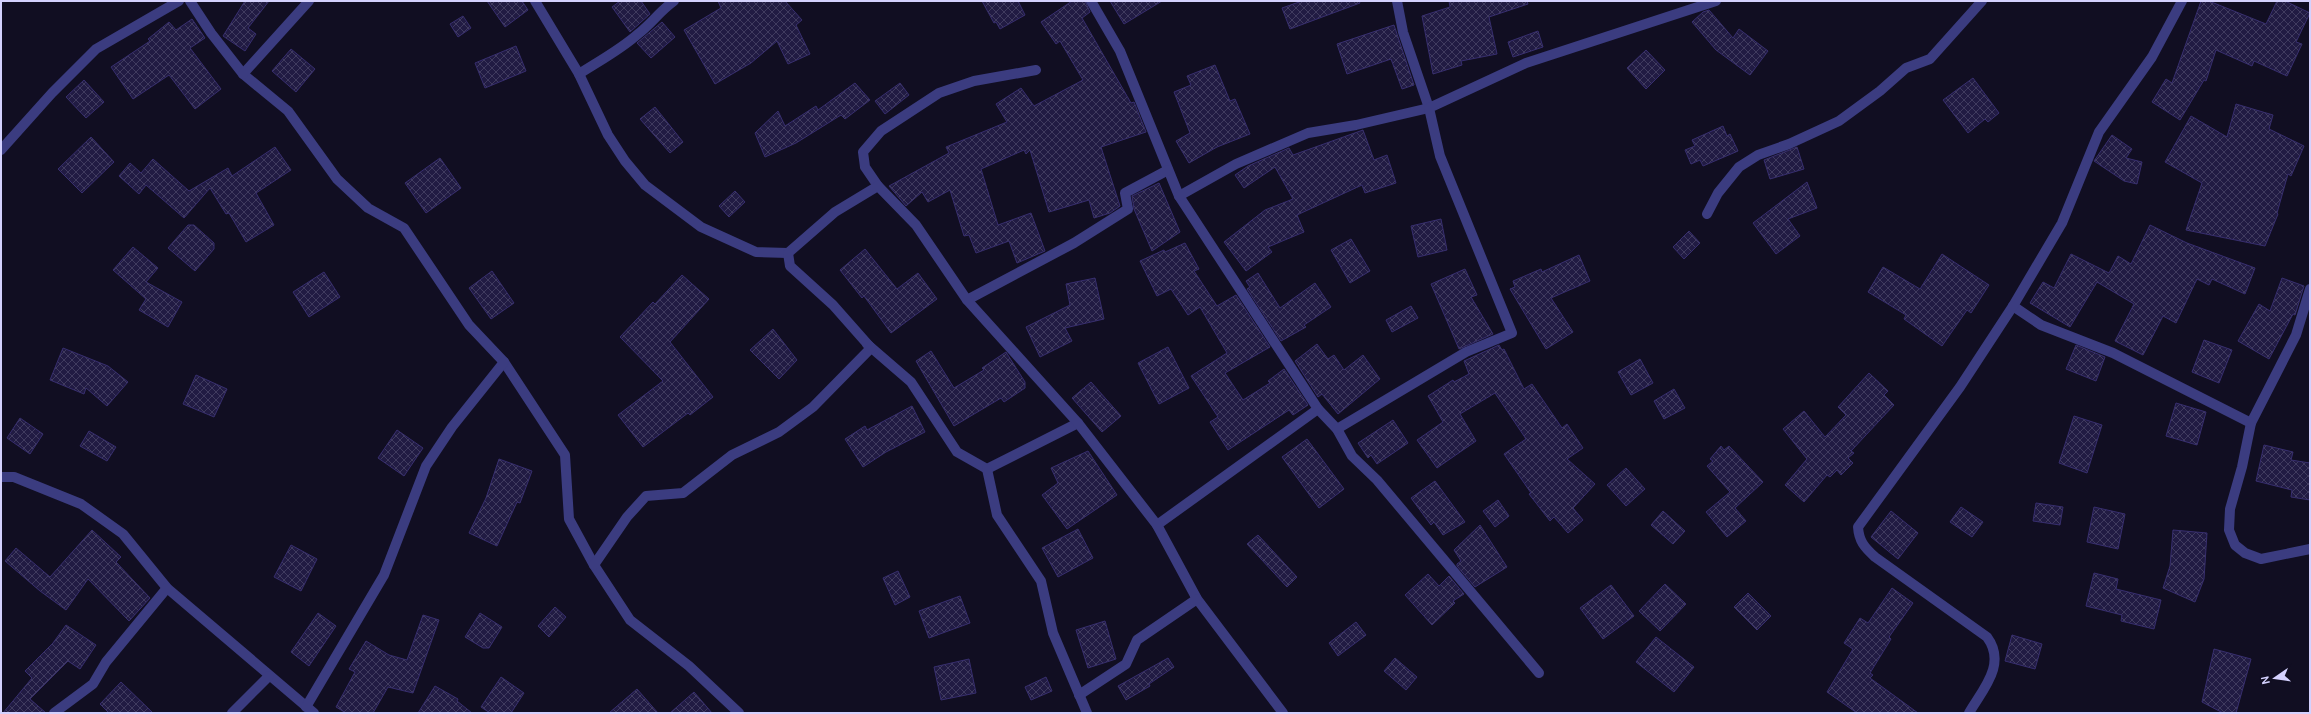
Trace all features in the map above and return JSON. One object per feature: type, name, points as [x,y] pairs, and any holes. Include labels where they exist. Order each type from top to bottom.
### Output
[{"type":"street","points":[[1,150],[52,93],[96,49],[179,1]]},
{"type":"street","points":[[190,1],[211,33],[243,74],[288,111],[337,178],[368,208],[404,228],[469,325],[504,362],[565,455],[569,519],[594,565],[630,620],[688,666],[738,713]]},
{"type":"street","points":[[243,74],[309,1]]},
{"type":"street","points":[[535,1],[579,74],[608,135],[625,161],[645,185],[701,226],[756,252],[788,254],[835,212],[878,186]]},
{"type":"street","points":[[579,74],[622,48],[640,33],[658,13],[674,1]]},
{"type":"street","points":[[1091,1],[1120,51],[1179,196],[1318,409],[1337,429],[1352,456],[1377,480],[1539,673]]},
{"type":"street","points":[[1337,429],[1466,352],[1512,333],[1440,156],[1429,108],[1403,32],[1397,1]]},
{"type":"street","points":[[1179,196],[1236,164],[1308,133],[1356,125],[1429,108],[1526,63],[1716,1]]},
{"type":"street","points":[[1707,214],[1718,193],[1739,167],[1758,155],[1789,144],[1839,121],[1880,91],[1906,68],[1930,59],[1982,1]]},
{"type":"street","points":[[1969,713],[1994,671],[1993,646],[1987,637],[1863,546],[1858,536],[1858,527],[1960,387],[2013,306],[2062,223],[2099,132],[2152,58],[2182,1]]},
{"type":"street","points":[[1036,70],[974,81],[939,93],[882,131],[863,152],[865,167],[878,186],[916,225],[967,300],[1078,423],[1157,525],[1197,599],[1283,713]]},
{"type":"street","points":[[967,300],[1074,243],[1128,210],[1125,193],[1168,170]]},
{"type":"street","points":[[788,254],[790,266],[833,305],[871,348],[911,382],[957,452],[987,469],[997,515],[1041,580],[1053,633],[1087,713]]},
{"type":"street","points":[[2310,289],[2296,334],[2251,424],[2242,467],[2230,509],[2229,530],[2235,545],[2244,553],[2261,559],[2310,549]]},
{"type":"street","points":[[2013,306],[2041,325],[2113,353],[2251,424]]},
{"type":"street","points":[[594,565],[628,517],[646,496],[683,493],[732,455],[779,432],[813,407],[871,348]]},
{"type":"street","points":[[1,477],[14,478],[81,504],[123,534],[167,588],[310,710],[384,575],[426,466],[452,427],[504,362]]},
{"type":"street","points":[[1157,525],[1318,409]]},
{"type":"street","points":[[987,469],[1078,423]]},
{"type":"street","points":[[54,713],[92,684],[106,662],[167,588]]},
{"type":"street","points":[[1079,695],[1126,664],[1136,640],[1197,599]]},
{"type":"street","points":[[232,713],[269,676]]},
{"type":"building","points":[[245,1],[269,1],[248,28],[256,34],[245,51],[223,36]]},
{"type":"building","points":[[487,1],[522,1],[528,10],[505,27]]},
{"type":"building","points":[[620,1],[641,1],[650,14],[630,32],[612,7]]},
{"type":"building","points":[[718,1],[785,1],[802,20],[796,25],[810,54],[788,64],[777,41],[751,63],[715,84],[684,30],[721,8]]},
{"type":"building","points":[[982,1],[1018,1],[1025,15],[1000,29],[996,22],[994,23]]},
{"type":"building","points":[[1072,1],[1085,1],[1090,12],[1082,18],[1131,103],[1134,102],[1146,132],[1101,147],[1120,206],[1110,213],[1094,218],[1089,200],[1049,212],[1030,150],[1026,154],[1024,150],[981,169],[998,225],[1031,213],[1045,251],[1017,263],[1009,241],[976,253],[969,235],[964,236],[950,190],[928,202],[922,192],[906,206],[889,186],[949,153],[946,147],[1007,122],[996,104],[1021,88],[1034,106],[1083,80],[1060,41],[1056,44],[1041,22]]},
{"type":"building","points":[[1110,1],[1162,1],[1124,24]]},
{"type":"building","points":[[1302,1],[1359,1],[1360,3],[1290,29],[1282,8]]},
{"type":"building","points":[[1449,1],[1527,1],[1528,4],[1489,17],[1497,54],[1461,61],[1462,65],[1433,74],[1422,16],[1450,7]]},
{"type":"building","points":[[2201,1],[2209,1],[2266,24],[2277,1],[2285,1],[2310,13],[2296,42],[2302,44],[2287,76],[2254,61],[2252,66],[2216,50],[2206,81],[2204,80],[2180,120],[2152,102],[2166,79],[2172,83]]},
{"type":"building","points":[[1709,10],[1733,38],[1739,29],[1768,51],[1750,75],[1716,50],[1692,22],[1703,12]]},
{"type":"building","points":[[463,16],[471,28],[458,37],[450,24]]},
{"type":"building","points":[[192,19],[205,38],[190,48],[221,89],[195,109],[169,75],[133,99],[111,67],[150,41],[148,39],[169,22],[176,30]]},
{"type":"building","points":[[662,22],[675,37],[651,58],[637,43]]},
{"type":"building","points":[[1394,25],[1414,85],[1402,89],[1391,59],[1347,74],[1337,44]]},
{"type":"building","points":[[1538,31],[1543,47],[1513,57],[1508,42]]},
{"type":"building","points":[[516,46],[526,71],[485,88],[475,63]]},
{"type":"building","points":[[291,49],[315,69],[296,92],[272,71]]},
{"type":"building","points":[[1646,50],[1665,70],[1646,89],[1627,68]]},
{"type":"building","points":[[1215,65],[1230,101],[1235,99],[1250,134],[1217,147],[1189,163],[1176,141],[1190,133],[1174,92],[1191,85],[1187,76]]},
{"type":"building","points":[[1973,78],[1999,113],[1988,122],[1985,119],[1968,133],[1943,100]]},
{"type":"building","points":[[84,80],[104,102],[86,118],[66,97]]},
{"type":"building","points":[[855,83],[870,100],[845,119],[841,115],[796,143],[765,157],[755,133],[778,111],[785,126],[816,106],[818,110]]},
{"type":"building","points":[[900,83],[909,95],[885,114],[875,101]]},
{"type":"building","points":[[2236,104],[2273,115],[2269,129],[2304,146],[2291,176],[2288,174],[2277,213],[2278,214],[2265,246],[2186,230],[2202,183],[2165,162],[2191,116],[2227,137]]},
{"type":"building","points":[[655,107],[683,142],[670,153],[640,119]]},
{"type":"building","points":[[1723,126],[1727,136],[1730,134],[1738,151],[1703,166],[1700,160],[1691,164],[1685,150],[1695,146],[1692,140]]},
{"type":"building","points":[[1363,130],[1374,160],[1387,155],[1396,183],[1365,193],[1362,185],[1297,215],[1304,232],[1268,247],[1272,252],[1246,271],[1224,242],[1265,210],[1293,199],[1275,167],[1244,188],[1235,175],[1248,166],[1289,148],[1293,155]]},
{"type":"building","points":[[2112,135],[2132,149],[2126,158],[2142,162],[2137,184],[2124,181],[2094,161]]},
{"type":"building","points":[[91,137],[114,162],[82,193],[58,169]]},
{"type":"building","points":[[275,147],[291,170],[256,193],[274,225],[246,242],[229,213],[226,214],[210,188],[184,218],[146,185],[139,194],[119,176],[130,163],[141,173],[153,159],[189,191],[228,168],[232,176]]},
{"type":"building","points":[[1797,147],[1804,169],[1770,179],[1764,160]]},
{"type":"building","points":[[440,158],[461,188],[426,213],[405,183]]},
{"type":"building","points":[[1807,182],[1817,208],[1788,219],[1800,236],[1776,254],[1753,223]]},
{"type":"building","points":[[1159,183],[1180,232],[1152,251],[1134,209],[1132,196]]},
{"type":"building","points":[[735,191],[745,202],[729,217],[719,206]]},
{"type":"building","points":[[1441,219],[1447,250],[1418,257],[1411,226]]},
{"type":"building","points":[[188,225],[194,225],[214,243],[214,249],[195,271],[168,248]]},
{"type":"building","points":[[2150,225],[2187,243],[2255,268],[2245,294],[2212,279],[2209,285],[2197,279],[2176,323],[2163,316],[2143,355],[2115,341],[2134,304],[2097,282],[2070,327],[2030,303],[2043,282],[2054,288],[2071,254],[2109,273],[2118,256],[2131,264]]},
{"type":"building","points":[[1689,231],[1700,243],[1684,259],[1673,247]]},
{"type":"building","points":[[1351,239],[1370,271],[1350,283],[1331,250]]},
{"type":"building","points":[[1185,243],[1199,269],[1194,271],[1217,306],[1236,295],[1270,347],[1225,373],[1243,400],[1270,383],[1268,381],[1284,369],[1308,405],[1293,415],[1289,410],[1228,450],[1210,422],[1218,417],[1191,376],[1227,353],[1200,307],[1188,315],[1171,289],[1157,296],[1140,261],[1164,250],[1165,252]]},
{"type":"building","points":[[133,247],[158,268],[146,282],[182,302],[168,327],[139,310],[146,299],[113,270]]},
{"type":"building","points":[[865,249],[897,289],[918,273],[937,299],[891,333],[864,296],[862,298],[840,270]]},
{"type":"building","points":[[1942,254],[1989,285],[1971,313],[1967,310],[1942,346],[1904,319],[1906,315],[1868,292],[1883,267],[1920,289]]},
{"type":"building","points":[[1579,255],[1590,281],[1551,298],[1573,332],[1546,349],[1510,289],[1515,287],[1513,281],[1541,269],[1542,272]]},
{"type":"building","points":[[1465,269],[1477,295],[1471,297],[1493,334],[1459,349],[1431,284]]},
{"type":"building","points":[[492,271],[514,303],[491,319],[469,288]]},
{"type":"building","points":[[324,272],[340,297],[309,317],[293,292]]},
{"type":"building","points":[[1258,273],[1280,308],[1315,283],[1331,307],[1304,325],[1306,327],[1281,341],[1247,289],[1250,287],[1246,281]]},
{"type":"building","points":[[682,275],[709,299],[670,342],[713,397],[690,415],[688,413],[643,447],[618,415],[663,381],[620,337],[653,302],[655,304]]},
{"type":"building","points":[[1095,278],[1104,319],[1065,328],[1072,341],[1040,357],[1026,327],[1070,305],[1066,284]]},
{"type":"building","points":[[2282,278],[2304,286],[2295,315],[2293,314],[2269,359],[2238,341],[2259,304],[2270,311]]},
{"type":"building","points":[[1411,306],[1418,318],[1392,332],[1386,320]]},
{"type":"building","points":[[773,329],[797,360],[779,379],[750,350]]},
{"type":"building","points":[[2204,340],[2232,350],[2219,383],[2192,372]]},
{"type":"building","points":[[1317,344],[1328,359],[1334,355],[1344,370],[1363,355],[1380,379],[1338,414],[1322,394],[1318,397],[1295,361]]},
{"type":"building","points":[[1499,345],[1502,350],[1504,349],[1524,389],[1532,384],[1562,428],[1567,424],[1583,448],[1567,459],[1595,484],[1573,508],[1583,520],[1568,533],[1554,517],[1550,521],[1529,494],[1531,493],[1504,454],[1526,439],[1495,393],[1460,414],[1476,441],[1437,468],[1417,440],[1443,422],[1428,396],[1453,380],[1454,382],[1469,374],[1464,361]]},
{"type":"building","points":[[2076,345],[2105,357],[2096,381],[2066,369]]},
{"type":"building","points":[[1168,347],[1189,388],[1159,404],[1138,363]]},
{"type":"building","points":[[63,348],[108,366],[128,382],[107,406],[86,388],[84,394],[50,380]]},
{"type":"building","points":[[931,351],[954,388],[984,370],[982,368],[1006,352],[1025,382],[1025,388],[1004,402],[1001,398],[954,426],[916,361]]},
{"type":"building","points":[[1640,359],[1653,383],[1631,395],[1618,372]]},
{"type":"building","points":[[1869,373],[1888,391],[1884,395],[1894,405],[1851,451],[1854,453],[1848,458],[1853,463],[1841,475],[1837,470],[1830,477],[1827,475],[1804,502],[1785,485],[1807,459],[1783,429],[1804,411],[1825,437],[1846,415],[1838,407]]},
{"type":"building","points":[[196,375],[227,389],[214,417],[183,404]]},
{"type":"building","points":[[1091,382],[1121,416],[1102,432],[1072,398]]},
{"type":"building","points":[[1674,389],[1685,408],[1664,419],[1654,401]]},
{"type":"building","points":[[2176,403],[2206,412],[2197,445],[2166,436]]},
{"type":"building","points":[[912,406],[925,432],[886,452],[863,467],[845,439],[865,426],[867,430]]},
{"type":"building","points":[[2074,416],[2102,425],[2087,473],[2059,463]]},
{"type":"building","points":[[20,418],[43,434],[30,454],[7,438]]},
{"type":"building","points":[[1393,420],[1408,443],[1377,464],[1371,455],[1368,458],[1358,443]]},
{"type":"building","points":[[397,430],[423,448],[404,476],[378,458]]},
{"type":"building","points":[[89,431],[116,447],[107,461],[80,446]]},
{"type":"building","points":[[1307,439],[1344,489],[1319,508],[1282,457]]},
{"type":"building","points":[[2264,445],[2293,452],[2291,460],[2310,463],[2310,500],[2291,497],[2292,490],[2256,481]]},
{"type":"building","points":[[1721,446],[1724,450],[1729,446],[1763,482],[1735,508],[1746,521],[1727,537],[1706,512],[1730,492],[1707,466],[1713,461],[1710,459]]},
{"type":"building","points":[[1088,451],[1117,495],[1067,529],[1042,495],[1058,483],[1051,468]]},
{"type":"building","points":[[499,459],[532,471],[520,503],[517,502],[497,546],[469,533],[486,498]]},
{"type":"building","points":[[1626,468],[1645,489],[1626,506],[1607,485]]},
{"type":"building","points":[[1435,481],[1465,522],[1443,535],[1434,522],[1431,525],[1411,498]]},
{"type":"building","points":[[1498,500],[1509,516],[1495,527],[1483,511]]},
{"type":"building","points":[[2036,503],[2063,507],[2060,525],[2033,521]]},
{"type":"building","points":[[1961,507],[1983,522],[1972,537],[1950,522]]},
{"type":"building","points":[[2094,507],[2125,514],[2118,549],[2087,542]]},
{"type":"building","points":[[1663,511],[1685,531],[1673,544],[1651,525]]},
{"type":"building","points":[[1891,511],[1918,533],[1898,559],[1871,537]]},
{"type":"building","points":[[1480,525],[1507,567],[1475,587],[1457,566],[1457,564],[1461,561],[1454,550]]},
{"type":"building","points":[[1078,529],[1093,558],[1058,577],[1042,548]]},
{"type":"building","points":[[92,530],[121,557],[116,562],[150,598],[129,621],[88,579],[66,610],[40,591],[5,561],[16,548],[50,577]]},
{"type":"building","points":[[2173,530],[2207,533],[2204,579],[2195,602],[2163,588],[2170,566]]},
{"type":"building","points":[[1258,535],[1297,577],[1287,587],[1247,544]]},
{"type":"building","points":[[291,545],[317,559],[301,591],[274,577]]},
{"type":"building","points":[[898,571],[910,597],[895,605],[883,578]]},
{"type":"building","points":[[2094,573],[2118,579],[2116,589],[2161,600],[2154,629],[2121,621],[2122,615],[2086,606]]},
{"type":"building","points":[[1428,574],[1439,586],[1449,576],[1464,594],[1453,601],[1455,603],[1432,625],[1405,595]]},
{"type":"building","points":[[1665,584],[1686,604],[1660,631],[1639,611]]},
{"type":"building","points":[[1611,585],[1634,616],[1603,639],[1580,608]]},
{"type":"building","points":[[1892,588],[1913,603],[1889,637],[1891,639],[1870,673],[1873,675],[1870,678],[1918,713],[1857,713],[1827,692],[1853,649],[1844,643],[1860,618],[1868,623]]},
{"type":"building","points":[[1748,593],[1771,616],[1757,630],[1734,607]]},
{"type":"building","points":[[960,596],[970,623],[929,638],[919,611]]},
{"type":"building","points":[[555,607],[566,617],[549,637],[538,626]]},
{"type":"building","points":[[318,613],[336,626],[309,666],[291,652]]},
{"type":"building","points":[[480,613],[502,627],[489,648],[483,648],[465,637]]},
{"type":"building","points":[[423,615],[439,620],[413,693],[388,687],[373,713],[346,713],[336,707],[355,672],[349,669],[366,641],[389,655],[407,660]]},
{"type":"building","points":[[1105,621],[1116,659],[1088,668],[1076,630]]},
{"type":"building","points":[[1356,622],[1366,635],[1338,656],[1329,643]]},
{"type":"building","points":[[66,625],[96,645],[80,669],[68,661],[30,699],[46,713],[3,713],[32,678],[25,671],[53,643]]},
{"type":"building","points":[[2012,635],[2042,644],[2035,669],[2005,661]]},
{"type":"building","points":[[1656,637],[1694,667],[1674,692],[1636,662]]},
{"type":"building","points":[[2214,649],[2251,659],[2236,713],[2223,713],[2202,702]]},
{"type":"building","points":[[1168,658],[1174,667],[1149,684],[1150,686],[1126,700],[1118,686]]},
{"type":"building","points":[[1395,658],[1417,677],[1406,690],[1384,671]]},
{"type":"building","points":[[969,659],[976,693],[941,700],[934,667]]},
{"type":"building","points":[[501,677],[524,693],[511,713],[490,713],[481,707]]},
{"type":"building","points":[[1046,677],[1052,691],[1031,700],[1025,687]]},
{"type":"building","points":[[121,682],[153,713],[109,713],[100,704]]},
{"type":"building","points":[[435,686],[458,699],[457,701],[472,713],[418,713]]},
{"type":"building","points":[[637,689],[658,713],[609,713]]},
{"type":"building","points":[[694,692],[712,713],[670,713]]}]
